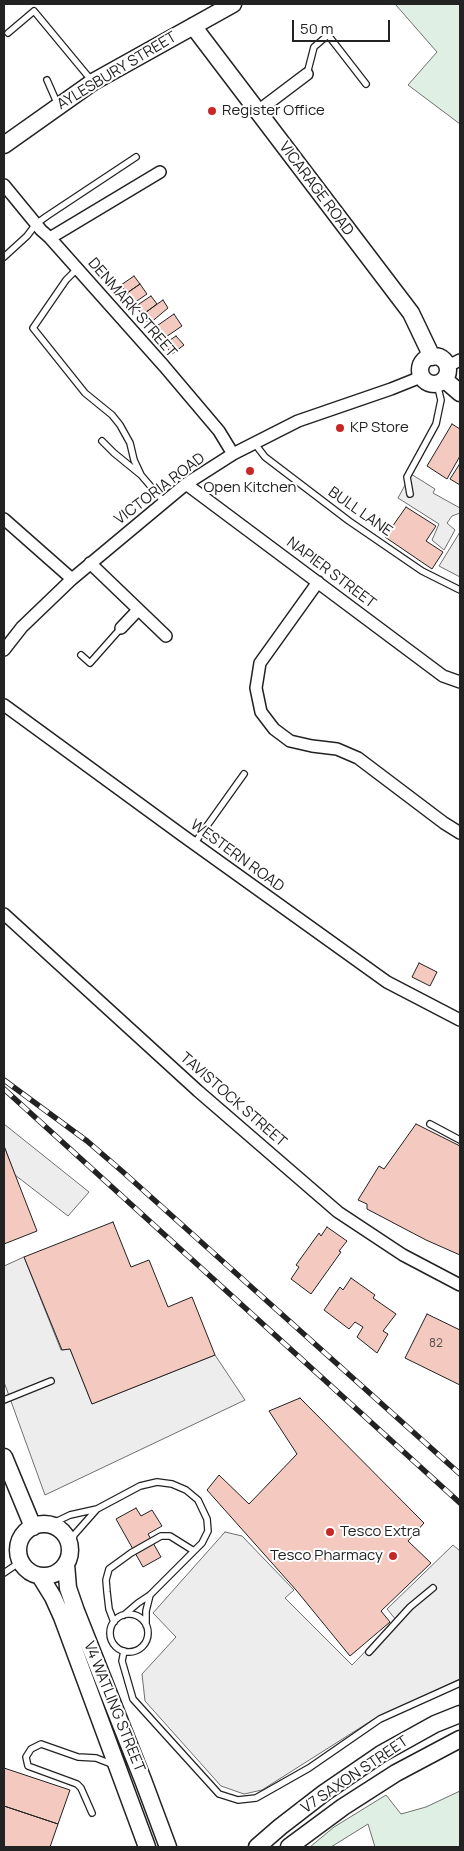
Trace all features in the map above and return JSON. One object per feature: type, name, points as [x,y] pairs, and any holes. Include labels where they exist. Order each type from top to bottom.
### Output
[{"type":"street","name":"AYLESBURY STREET","points":[[4,145],[93,82],[234,4]]},
{"type":"street","name":"VICARAGE ROAD","points":[[193,26],[411,313],[432,357]]},
{"type":"street","points":[[258,111],[306,74]]},
{"type":"street","points":[[50,238],[160,172]]},
{"type":"street","name":"DENMARK STREET","points":[[4,184],[36,224],[219,431],[233,454]]},
{"type":"street","points":[[448,372],[428,384],[421,377],[421,365],[426,358],[443,359],[460,393]]},
{"type":"street","name":"VICTORIA ROAD","points":[[4,650],[22,627],[72,579],[186,484],[233,454],[298,421],[421,377]]},
{"type":"street","name":"NAPIER STREET","points":[[186,484],[443,676],[460,682]]},
{"type":"street","points":[[4,518],[72,579]]},
{"type":"street","points":[[90,563],[166,636]]},
{"type":"street","points":[[318,582],[260,663],[256,688],[261,712],[274,729],[290,741],[336,749],[358,758],[460,833]]},
{"type":"street","points":[[121,628],[138,610]]},
{"type":"street","name":"WESTERN ROAD","points":[[4,705],[387,982],[460,1020]]},
{"type":"street","name":"TAVISTOCK STREET","points":[[4,914],[198,1091],[338,1212],[403,1256],[460,1285]]},
{"type":"street","points":[[4,1457],[41,1526]]},
{"type":"street","points":[[41,1526],[57,1528],[64,1534],[68,1541],[68,1557],[54,1574],[40,1576],[25,1569],[20,1562],[18,1554],[21,1538],[26,1531],[41,1526]]},
{"type":"street","name":"V4 WATLING STREET","points":[[68,1557],[68,1588],[168,1847]]},
{"type":"street","name":"V4 WATLING STREET","points":[[40,1576],[53,1597],[62,1617],[147,1847]]},
{"type":"street","name":"V7 SAXON STREET","points":[[257,1847],[280,1826],[324,1792],[381,1754],[436,1724],[460,1714]]},
{"type":"street","name":"V7 SAXON STREET","points":[[289,1847],[344,1807],[396,1773],[460,1739]]},
{"type":"lane","points":[[8,33],[34,11],[93,82]]},
{"type":"lane","points":[[306,74],[314,47],[328,35],[366,84]]},
{"type":"lane","points":[[47,80],[58,105]]},
{"type":"lane","points":[[4,256],[27,236],[36,224],[136,157]]},
{"type":"lane","points":[[77,269],[66,280],[33,328],[85,393],[112,415],[120,425],[130,443],[134,460],[141,474],[164,502]]},
{"type":"lane","points":[[410,494],[407,477],[436,424],[448,372]]},
{"type":"lane","points":[[102,441],[114,454],[141,474]]},
{"type":"lane","name":"BULL LANE","points":[[255,444],[265,457],[349,521],[422,570],[460,590]]},
{"type":"lane","points":[[81,655],[90,663],[121,628]]},
{"type":"lane","points":[[194,844],[244,774]]},
{"type":"lane","points":[[430,1124],[460,1140]]},
{"type":"lane","points":[[4,1400],[51,1381]]},
{"type":"lane","points":[[41,1526],[70,1515],[97,1509],[140,1486],[157,1482],[172,1484],[186,1490],[198,1500],[208,1519],[208,1531],[202,1543],[150,1596],[114,1622],[111,1628],[111,1640],[114,1645],[124,1651],[135,1651],[144,1644],[148,1632],[146,1610],[150,1596]]},
{"type":"lane","points":[[68,1557],[74,1535],[97,1509]]},
{"type":"lane","points":[[114,1622],[109,1609],[107,1592],[106,1580],[108,1569],[161,1536],[170,1536],[194,1551]]},
{"type":"lane","points":[[4,1572],[20,1562]]},
{"type":"lane","points":[[369,1652],[410,1607],[433,1588]]},
{"type":"lane","points":[[124,1615],[137,1616],[146,1626]]},
{"type":"lane","points":[[124,1651],[122,1661],[133,1699],[219,1794],[238,1800],[256,1798],[309,1768],[380,1719],[460,1683]]},
{"type":"lane","points":[[92,1813],[77,1784],[28,1766],[26,1757],[30,1749],[41,1744],[78,1757],[96,1758],[116,1766]]},
{"type":"green space","points":[[395,4],[460,4],[460,124],[408,85],[437,52]]},
{"type":"green space","points":[[460,1791],[460,1847],[375,1847],[368,1824],[331,1847],[310,1847],[334,1827],[386,1795],[401,1814],[426,1807]]},
{"type":"shaded area","points":[[411,474],[435,489],[433,493],[460,508],[460,513],[452,516],[447,523],[455,530],[444,550],[432,540],[439,524],[398,498]]},
{"type":"shaded area","points":[[460,532],[460,577],[439,566]]},
{"type":"shaded area","points":[[4,1124],[89,1192],[68,1216],[15,1175],[4,1146]]},
{"type":"shaded area","points":[[24,1257],[61,1350],[70,1349],[92,1404],[215,1355],[245,1400],[45,1495],[4,1382],[4,1266]]},
{"type":"shaded area","points":[[225,1532],[242,1536],[294,1590],[285,1598],[352,1665],[396,1620],[387,1609],[453,1545],[460,1551],[460,1679],[374,1719],[262,1790],[244,1794],[221,1786],[145,1701],[142,1674],[176,1637],[153,1613]]},
{"type":"building","points":[[134,276],[140,284],[127,293],[121,285]]},
{"type":"building","points":[[140,284],[147,294],[134,303],[127,293]]},
{"type":"building","points":[[151,296],[157,304],[142,315],[136,306]]},
{"type":"building","points":[[163,300],[168,308],[149,324],[142,315]]},
{"type":"building","points":[[174,314],[182,326],[160,341],[151,330]]},
{"type":"building","points":[[176,336],[184,345],[172,354],[164,344]]},
{"type":"building","points":[[452,424],[460,429],[460,456],[447,479],[427,466]]},
{"type":"building","points":[[460,466],[460,485],[450,479]]},
{"type":"building","points":[[406,507],[436,526],[426,541],[443,552],[432,569],[385,537]]},
{"type":"building","points":[[419,963],[437,972],[430,986],[412,977]]},
{"type":"building","points":[[416,1124],[460,1146],[460,1255],[426,1240],[367,1209],[367,1204],[358,1200],[379,1166],[384,1169]]},
{"type":"building","points":[[4,1146],[37,1231],[4,1244]]},
{"type":"building","points":[[113,1222],[131,1267],[149,1260],[168,1307],[192,1297],[215,1355],[92,1404],[70,1349],[62,1350],[24,1257]]},
{"type":"building","points":[[327,1227],[347,1241],[311,1294],[291,1279],[299,1267],[296,1265],[319,1233],[321,1236]]},
{"type":"building","points":[[351,1278],[375,1295],[373,1298],[396,1314],[383,1331],[388,1334],[377,1353],[357,1337],[363,1327],[355,1322],[349,1329],[324,1310],[340,1287],[343,1290]]},
{"type":"building","points":[[427,1314],[460,1330],[460,1385],[405,1358]]},
{"type":"building","name":"Tesco Extra","points":[[300,1398],[424,1523],[408,1541],[431,1563],[381,1611],[390,1622],[350,1656],[296,1590],[207,1490],[219,1475],[249,1504],[297,1454],[269,1411]]},
{"type":"building","points":[[136,1508],[141,1516],[152,1510],[162,1526],[148,1534],[161,1557],[143,1567],[116,1519]]},
{"type":"building","points":[[4,1768],[70,1790],[58,1824],[4,1806]]},
{"type":"building","points":[[4,1806],[58,1824],[50,1847],[4,1847]]},
{"type":"railway","points":[[4,1080],[87,1141],[123,1172],[460,1474]]},
{"type":"railway","points":[[4,1089],[460,1503]]},
{"type":"place","name":"Register Office","points":[[212,111]]},
{"type":"place","name":"KP Store","points":[[340,428]]},
{"type":"place","name":"Open Kitchen","points":[[250,471]]},
{"type":"place","name":"Tesco Extra","points":[[330,1532]]},
{"type":"place","name":"Tesco Pharmacy","points":[[393,1556]]}]
